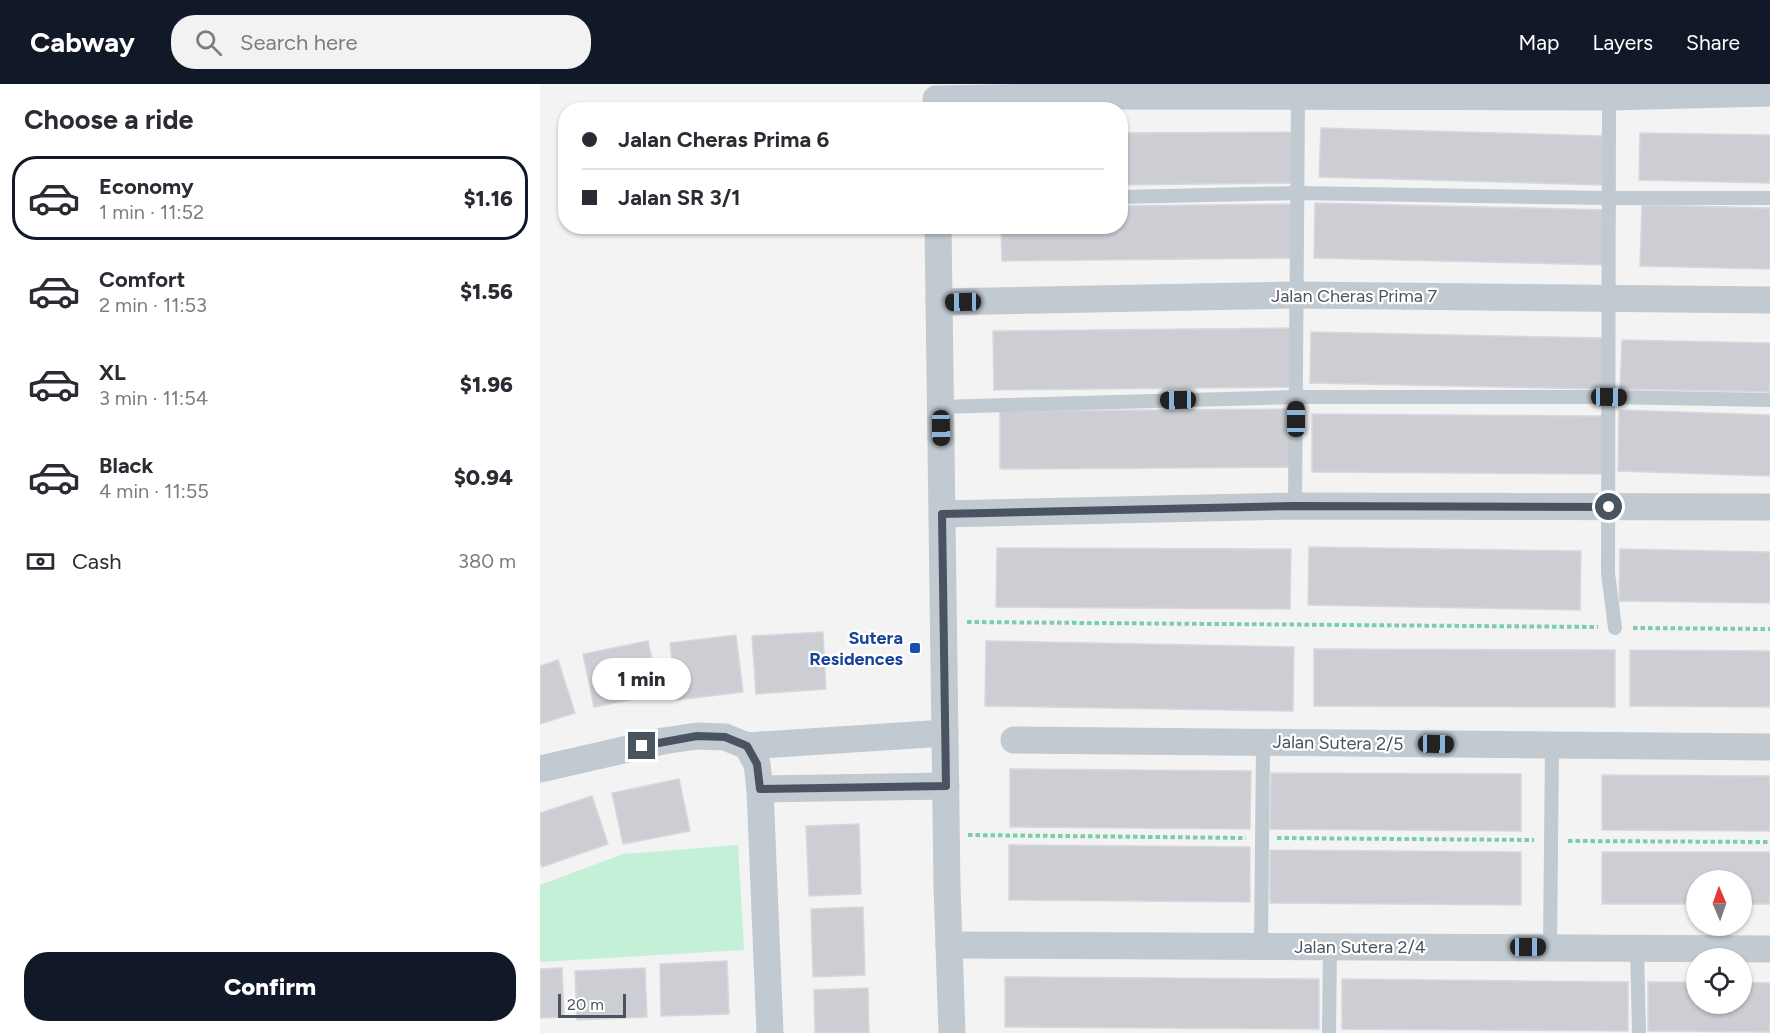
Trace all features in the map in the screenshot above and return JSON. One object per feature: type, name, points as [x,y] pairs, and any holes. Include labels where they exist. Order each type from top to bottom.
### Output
[{"type":"street","points":[[937,98],[1609,97],[1770,93]]},
{"type":"street","points":[[938,234],[943,622],[952,1033]]},
{"type":"street","name":"Jalan Cheras Prima 7","points":[[939,302],[1297,296],[1770,300]]},
{"type":"street","points":[[942,514],[1295,506],[1770,507]]},
{"type":"street","points":[[540,769],[663,741],[697,736],[725,737],[747,746],[945,733]]},
{"type":"street","name":"Jalan Sutera 2/5","points":[[1014,740],[1770,747]]},
{"type":"street","points":[[747,746],[757,764],[760,789],[770,1033]]},
{"type":"street","points":[[760,789],[946,786]]},
{"type":"street","name":"Jalan Sutera 2/4","points":[[949,945],[1770,949]]},
{"type":"lane","points":[[1295,506],[1298,96]]},
{"type":"lane","points":[[1609,97],[1608,573],[1615,628]]},
{"type":"lane","points":[[1128,196],[1298,193],[1770,198]]},
{"type":"lane","points":[[940,407],[1296,397],[1609,397],[1770,400]]},
{"type":"lane","points":[[1261,946],[1263,742]]},
{"type":"lane","points":[[1550,948],[1552,745]]},
{"type":"lane","points":[[1329,1033],[1330,947]]},
{"type":"lane","points":[[1637,948],[1639,1033]]},
{"type":"path","points":[[943,622],[1770,629]]},
{"type":"path","points":[[947,835],[1770,842]]},
{"type":"green space","points":[[738,845],[744,950],[540,962],[540,885],[623,854]]},
{"type":"building","points":[[1321,128],[1604,136],[1602,185],[1319,177]]},
{"type":"building","points":[[1301,132],[1302,183],[1128,185],[1128,133]]},
{"type":"building","points":[[1640,133],[1770,135],[1770,183],[1639,180]]},
{"type":"building","points":[[1315,203],[1609,210],[1608,265],[1314,258]]},
{"type":"building","points":[[1299,204],[1299,258],[1002,261],[1001,234],[1128,234],[1128,206]]},
{"type":"building","points":[[1642,205],[1770,208],[1770,269],[1640,266]]},
{"type":"building","points":[[1291,328],[1291,387],[994,390],[993,331]]},
{"type":"building","points":[[1311,332],[1603,338],[1602,389],[1310,383]]},
{"type":"building","points":[[1622,340],[1770,343],[1770,392],[1620,389]]},
{"type":"building","points":[[1292,409],[1292,467],[1000,469],[1000,411]]},
{"type":"building","points":[[1619,410],[1770,415],[1770,476],[1618,471]]},
{"type":"building","points":[[1312,414],[1603,416],[1603,474],[1312,472]]},
{"type":"building","points":[[1309,547],[1581,551],[1580,610],[1308,605]]},
{"type":"building","points":[[997,548],[1291,549],[1290,609],[996,607]]},
{"type":"building","points":[[1620,549],[1770,552],[1770,603],[1619,601]]},
{"type":"building","points":[[823,632],[826,689],[756,694],[752,636]]},
{"type":"building","points":[[736,635],[743,692],[677,700],[670,643]]},
{"type":"building","points":[[648,641],[659,694],[594,707],[583,654]]},
{"type":"building","points":[[986,641],[1294,647],[1293,711],[985,706]]},
{"type":"building","points":[[1314,649],[1615,650],[1615,707],[1314,706]]},
{"type":"building","points":[[1630,650],[1770,651],[1770,707],[1630,706]]},
{"type":"building","points":[[558,660],[575,713],[540,724],[540,666]]},
{"type":"building","points":[[1010,769],[1251,771],[1250,829],[1010,827]]},
{"type":"building","points":[[1271,773],[1521,774],[1521,831],[1270,829]]},
{"type":"building","points":[[1602,775],[1770,776],[1770,831],[1602,830]]},
{"type":"building","points":[[679,779],[690,831],[623,844],[612,793]]},
{"type":"building","points":[[592,796],[608,844],[542,867],[540,862],[540,813]]},
{"type":"building","points":[[859,824],[861,894],[809,896],[806,826]]},
{"type":"building","points":[[1009,845],[1250,847],[1250,902],[1009,900]]},
{"type":"building","points":[[1270,850],[1521,852],[1521,905],[1270,903]]},
{"type":"building","points":[[1602,852],[1770,852],[1770,904],[1752,904],[1752,870],[1686,870],[1686,904],[1602,904]]},
{"type":"building","points":[[863,907],[865,975],[813,977],[811,909]]},
{"type":"building","points":[[727,961],[729,1014],[661,1016],[660,964]]},
{"type":"building","points":[[562,968],[564,1017],[540,1018],[540,969]]},
{"type":"building","points":[[645,968],[647,1017],[577,1020],[575,971]]},
{"type":"building","points":[[1005,977],[1319,979],[1319,1029],[1005,1027]]},
{"type":"building","points":[[1342,979],[1628,982],[1628,1031],[1342,1029]]},
{"type":"building","points":[[1648,982],[1686,982],[1686,1014],[1752,1014],[1752,982],[1770,983],[1770,1032],[1648,1031]]},
{"type":"building","points":[[868,988],[869,1033],[815,1033],[814,990]]},
{"type":"place","name":"Sutera Residences","points":[[915,648]]},
{"type":"route","points":[[642,746],[697,736],[725,737],[747,746],[757,764],[760,789],[946,786],[942,514],[1295,506],[1609,507]]}]
